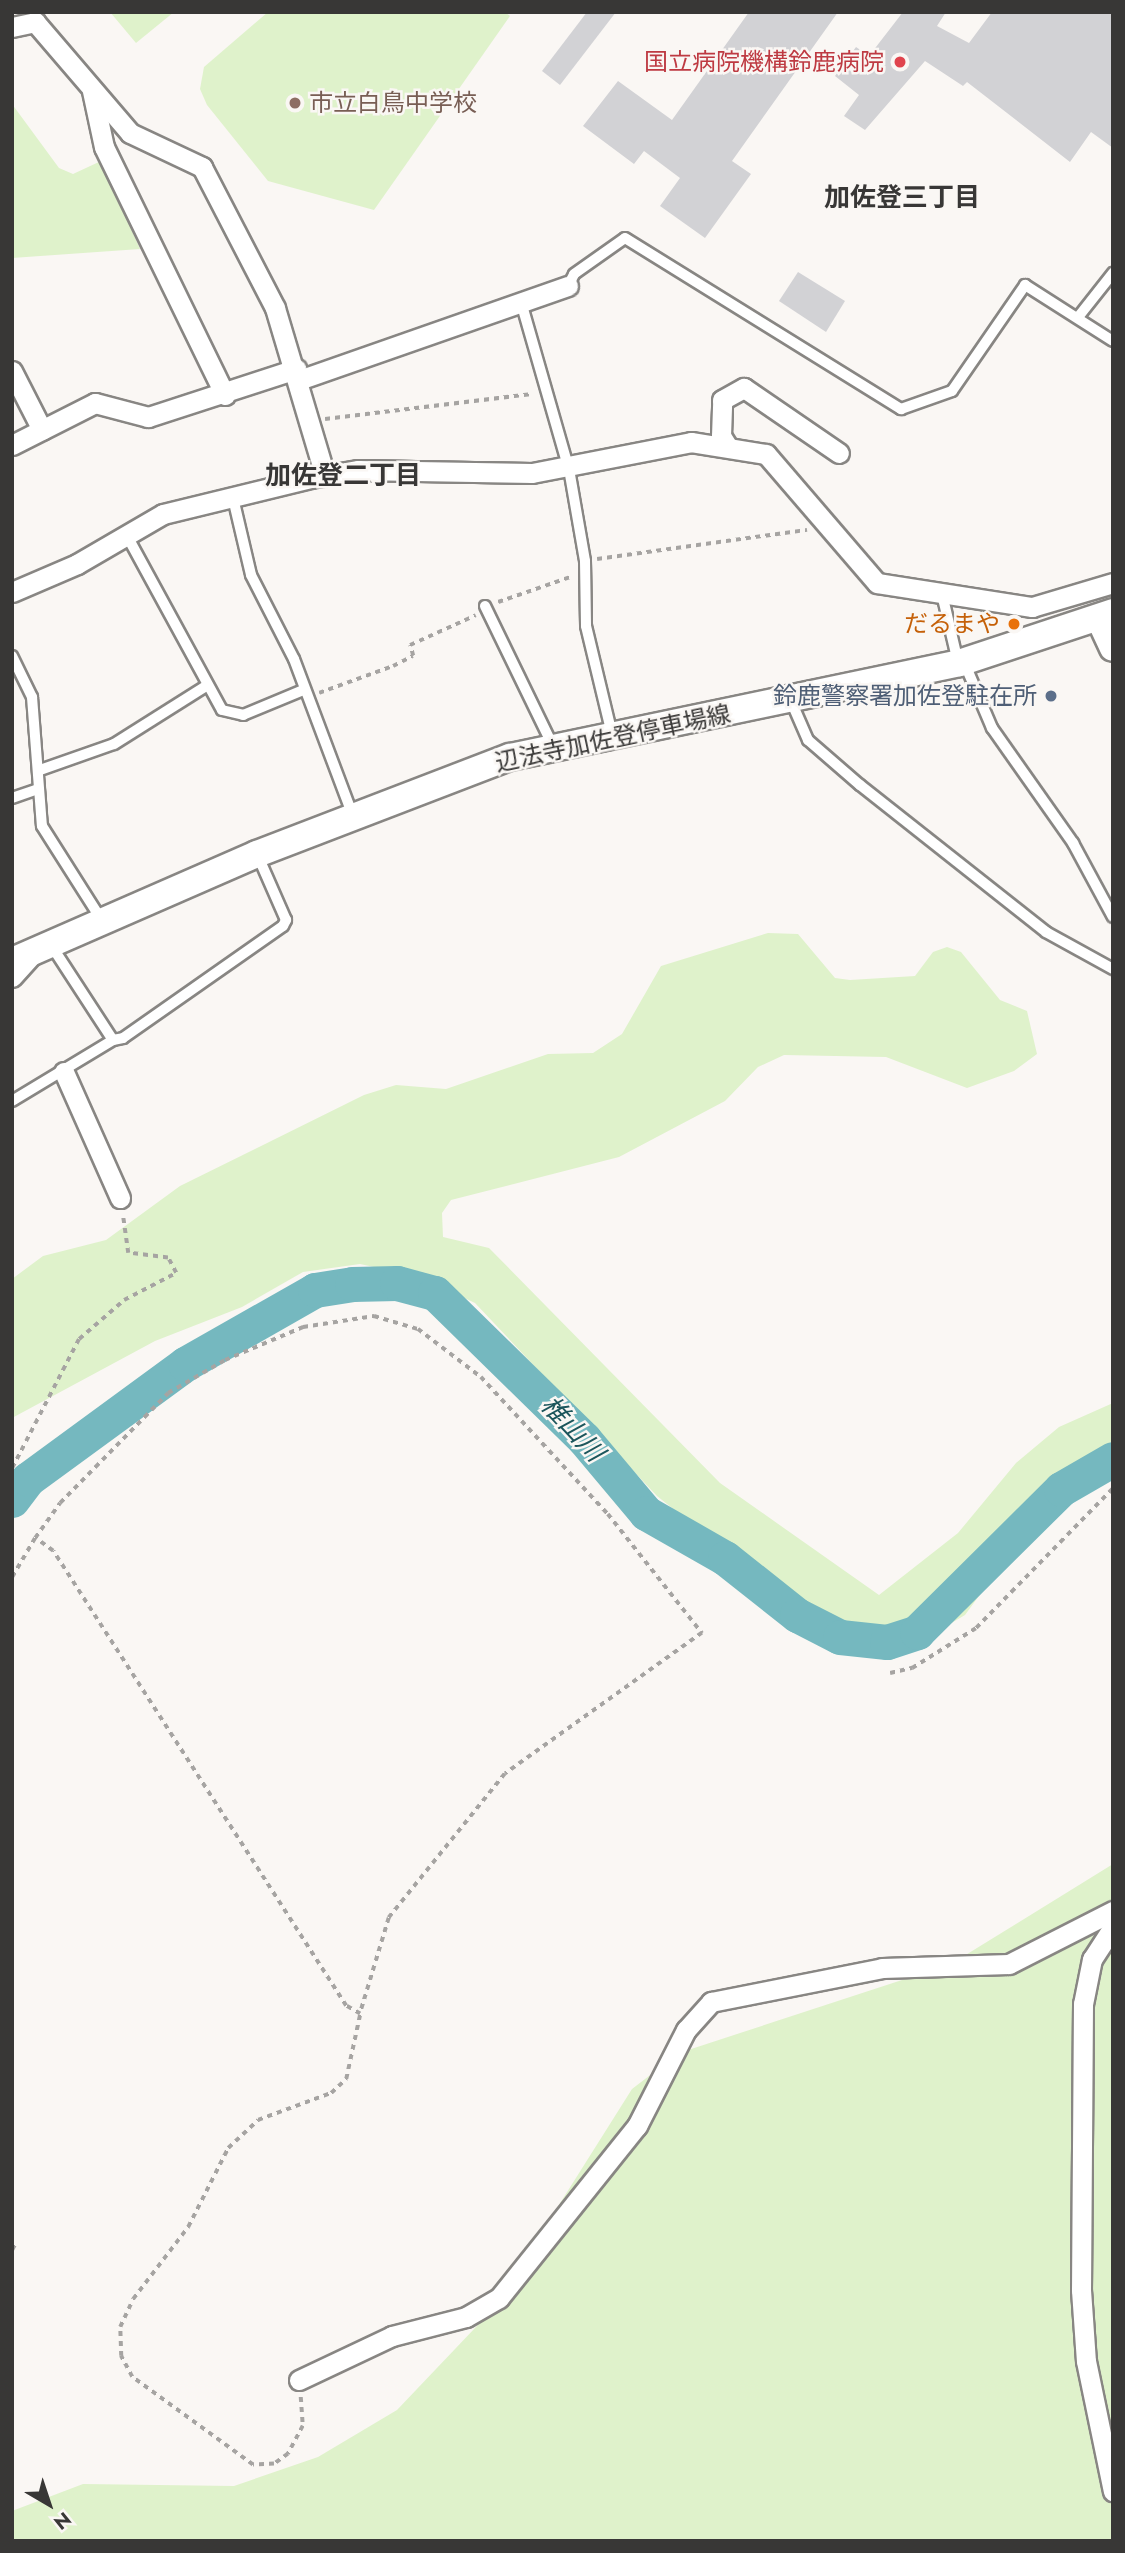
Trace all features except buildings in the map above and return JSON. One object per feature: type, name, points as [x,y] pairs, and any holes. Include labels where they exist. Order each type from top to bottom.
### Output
[{"type":"main road","name":"辺法寺加佐登停車場線","points":[[32,951],[102,919],[353,816],[554,746],[791,701],[961,663],[1106,615]]},
{"type":"main road","points":[[1106,615],[1113,648]]},
{"type":"street","points":[[12,27],[35,22],[92,91],[141,140],[202,167],[275,308],[311,420],[325,476]]},
{"type":"street","points":[[92,91],[104,147],[225,395]]},
{"type":"street","points":[[12,446],[95,403],[148,417],[297,375],[568,286]]},
{"type":"street","points":[[12,371],[42,430]]},
{"type":"street","points":[[728,447],[722,436],[722,400],[744,388],[839,453]]},
{"type":"street","points":[[12,592],[78,564],[126,534],[180,508],[358,470],[569,469],[662,446],[728,447],[766,454],[877,583],[1032,607],[1113,583]]},
{"type":"street","points":[[12,977],[32,951]]},
{"type":"street","points":[[64,1072],[120,1198]]},
{"type":"street","points":[[299,2379],[392,2336],[466,2318],[499,2298],[637,2126],[686,2030],[711,2002],[882,1968],[1009,1964],[1113,1912]]},
{"type":"street","points":[[1113,1927],[1092,1959],[1083,2004],[1081,2290],[1086,2361],[1113,2491]]},
{"type":"lane","points":[[568,286],[574,274],[625,238],[901,409],[952,391],[1025,285],[1079,316],[1113,341]]},
{"type":"lane","points":[[1079,316],[1113,274]]},
{"type":"lane","points":[[521,302],[569,469],[585,567],[591,654],[612,735]]},
{"type":"lane","points":[[233,498],[251,575],[305,694],[353,816]]},
{"type":"lane","points":[[126,534],[206,686],[234,716],[305,694]]},
{"type":"lane","points":[[942,594],[961,663],[992,728],[1073,843],[1113,918]]},
{"type":"lane","points":[[486,608],[554,746]]},
{"type":"lane","points":[[12,656],[32,697],[40,770],[38,789],[51,848],[102,919]]},
{"type":"lane","points":[[40,770],[114,744],[206,686]]},
{"type":"lane","points":[[791,701],[808,740],[860,785],[1046,932],[1113,969]]},
{"type":"lane","points":[[12,797],[38,789]]},
{"type":"lane","points":[[12,1101],[113,1040],[143,1028],[283,926],[284,913],[257,854]]},
{"type":"lane","points":[[32,951],[113,1040]]},
{"type":"path","points":[[311,420],[549,392]]},
{"type":"path","points":[[305,694],[393,666],[413,656],[410,645],[486,608],[585,567],[802,534],[824,519]]},
{"type":"path","points":[[12,1468],[79,1339],[124,1300],[176,1273],[168,1258],[128,1253],[120,1198]]},
{"type":"path","points":[[12,1577],[35,1538],[123,1433],[168,1393],[225,1360],[303,1327],[374,1316],[418,1329],[481,1377],[608,1514],[649,1574],[702,1626],[697,1638],[505,1774],[389,1918],[360,2014],[346,2078],[331,2093],[258,2120],[228,2148],[188,2227],[133,2299],[120,2328],[121,2356],[132,2377],[253,2465],[274,2464],[298,2435],[299,2379]]},
{"type":"path","points":[[890,1674],[912,1668],[976,1628],[1113,1488]]},
{"type":"path","points":[[35,1538],[54,1551],[346,2006],[360,2014]]},
{"type":"path","points":[[12,2250],[16,2242]]},
{"type":"green space","points":[[110,12],[174,12],[136,43]]},
{"type":"green space","name":"市立白鳥中学校","points":[[268,12],[505,12],[510,16],[374,210],[268,181],[207,105],[200,89],[204,67]]},
{"type":"green space","points":[[12,104],[59,168],[73,174],[101,161],[140,249],[12,258]]},
{"type":"green space","points":[[768,933],[798,934],[835,978],[850,980],[915,976],[933,952],[947,947],[961,952],[1000,1000],[1027,1011],[1037,1054],[1014,1071],[967,1088],[886,1057],[784,1055],[758,1067],[725,1101],[619,1157],[451,1200],[442,1213],[443,1237],[489,1248],[720,1483],[879,1595],[958,1533],[1016,1463],[1059,1427],[1113,1403],[1113,1441],[1077,1462],[965,1615],[914,1645],[855,1640],[825,1630],[657,1496],[475,1303],[420,1277],[360,1264],[303,1272],[242,1307],[155,1341],[12,1418],[12,1279],[43,1256],[106,1240],[180,1186],[364,1095],[396,1085],[446,1089],[548,1054],[593,1053],[622,1034],[661,966]]},
{"type":"green space","points":[[1113,1864],[1113,2541],[12,2541],[12,2511],[83,2484],[234,2486],[318,2457],[397,2410],[494,2308],[632,2089],[679,2053],[951,1964]]},
{"type":"waterway","name":"椎山川","points":[[12,1500],[28,1479],[185,1364],[315,1290],[352,1284],[397,1283],[435,1293],[584,1439],[646,1513],[725,1558],[797,1615],[840,1637],[887,1642],[917,1632],[1061,1489],[1113,1459]]},
{"type":"place","name":"国立病院機構鈴鹿病院","points":[[900,62]]},
{"type":"place","name":"市立白鳥中学校","points":[[295,103]]},
{"type":"place","name":"だるまや","points":[[1014,624]]},
{"type":"place","name":"鈴鹿警察署加佐登駐在所","points":[[1051,696]]},
{"type":"district","name":"加佐登三丁目","points":[[902,198]]},
{"type":"district","name":"加佐登二丁目","points":[[343,476]]}]
